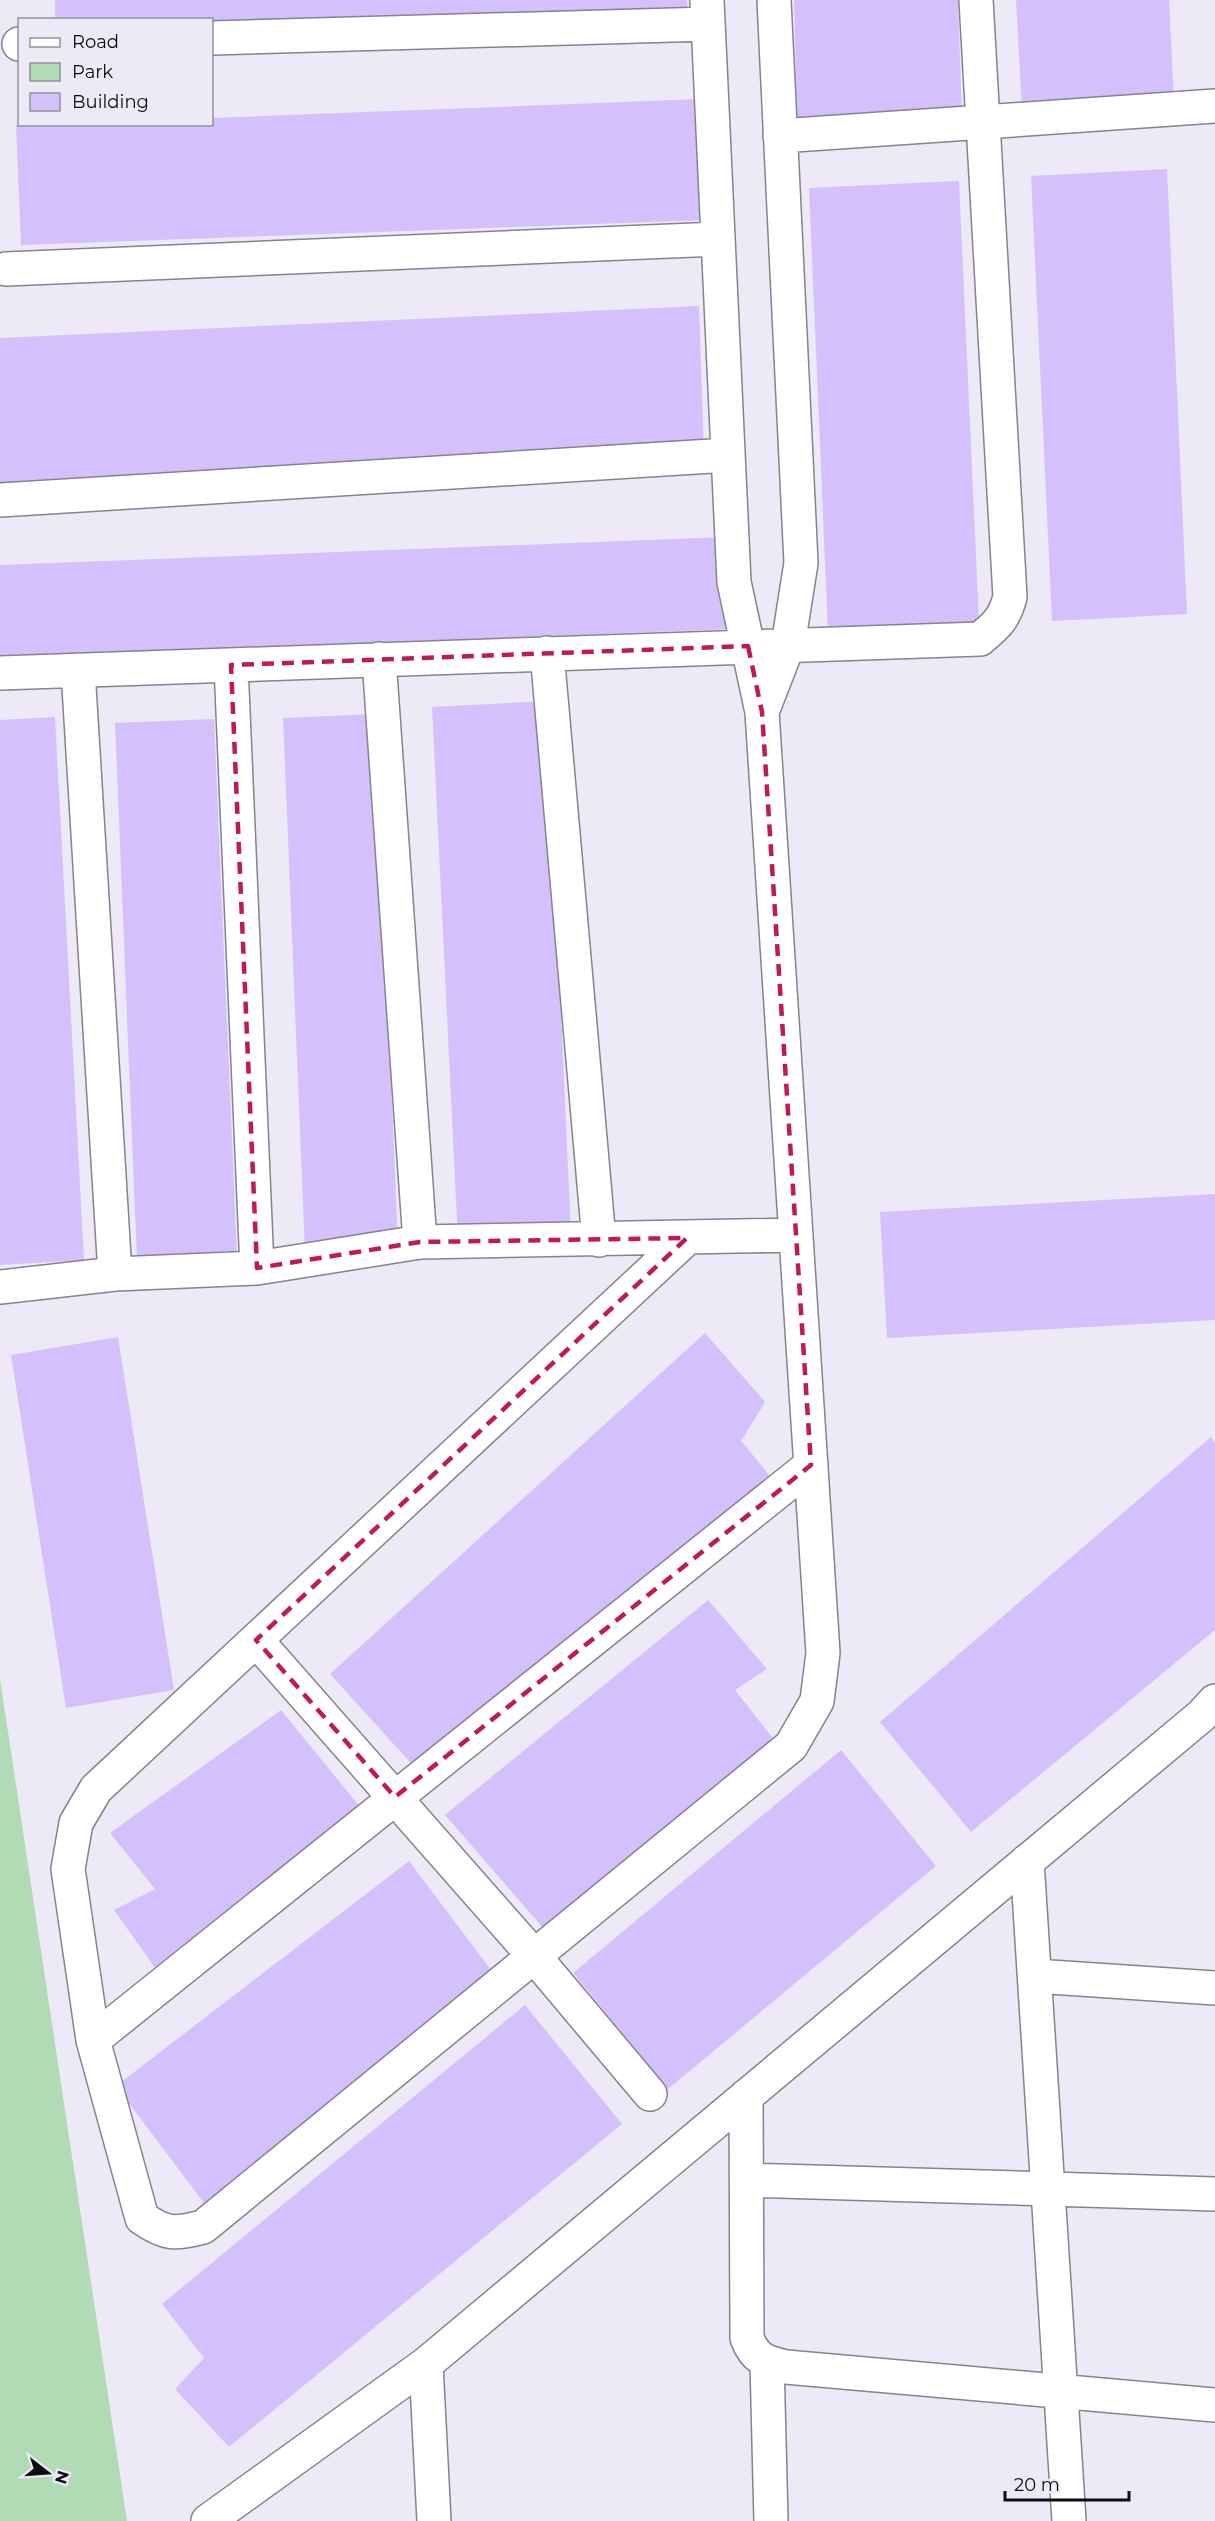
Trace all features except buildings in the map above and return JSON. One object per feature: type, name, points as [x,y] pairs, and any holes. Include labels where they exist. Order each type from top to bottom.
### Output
[{"type":"street","points":[[762,712],[789,645],[801,563],[774,0]]},
{"type":"street","points":[[0,673],[980,639],[996,626],[1005,614],[1010,597],[976,0]]},
{"type":"street","points":[[213,38],[707,12],[734,582],[762,712],[823,1653],[817,1701],[791,1746],[202,2227],[181,2232],[159,2230],[141,2218],[93,2040],[68,1869],[76,1823],[96,1789],[687,1238]]},
{"type":"street","points":[[780,136],[1215,106]]},
{"type":"street","points":[[6,269],[718,239]]},
{"type":"street","points":[[0,500],[728,455]]},
{"type":"street","points":[[547,653],[599,1240]]},
{"type":"street","points":[[379,659],[420,1242]]},
{"type":"street","points":[[231,665],[257,1268]]},
{"type":"street","points":[[78,670],[115,1274]]},
{"type":"street","points":[[0,1287],[115,1274],[257,1268],[420,1242],[796,1235]]},
{"type":"street","points":[[93,2040],[811,1465]]},
{"type":"street","points":[[256,1640],[534,1956],[650,2094]]},
{"type":"street","points":[[208,2521],[426,2364],[1201,1716],[1215,1701]]},
{"type":"street","points":[[1027,1861],[1069,2521]]},
{"type":"street","points":[[1035,1976],[1215,1988]]},
{"type":"street","points":[[746,2096],[747,2338],[752,2351],[767,2362],[786,2367],[1215,2406]]},
{"type":"street","points":[[747,2180],[1215,2194]]},
{"type":"street","points":[[767,2362],[771,2521]]},
{"type":"street","points":[[426,2364],[435,2521]]},
{"type":"highlighted area","points":[[748,646],[762,712],[811,1465],[395,1797],[256,1640],[687,1238],[420,1242],[257,1268],[231,665]]},
{"type":"green space","points":[[0,1679],[127,2521],[0,2521]]}]
